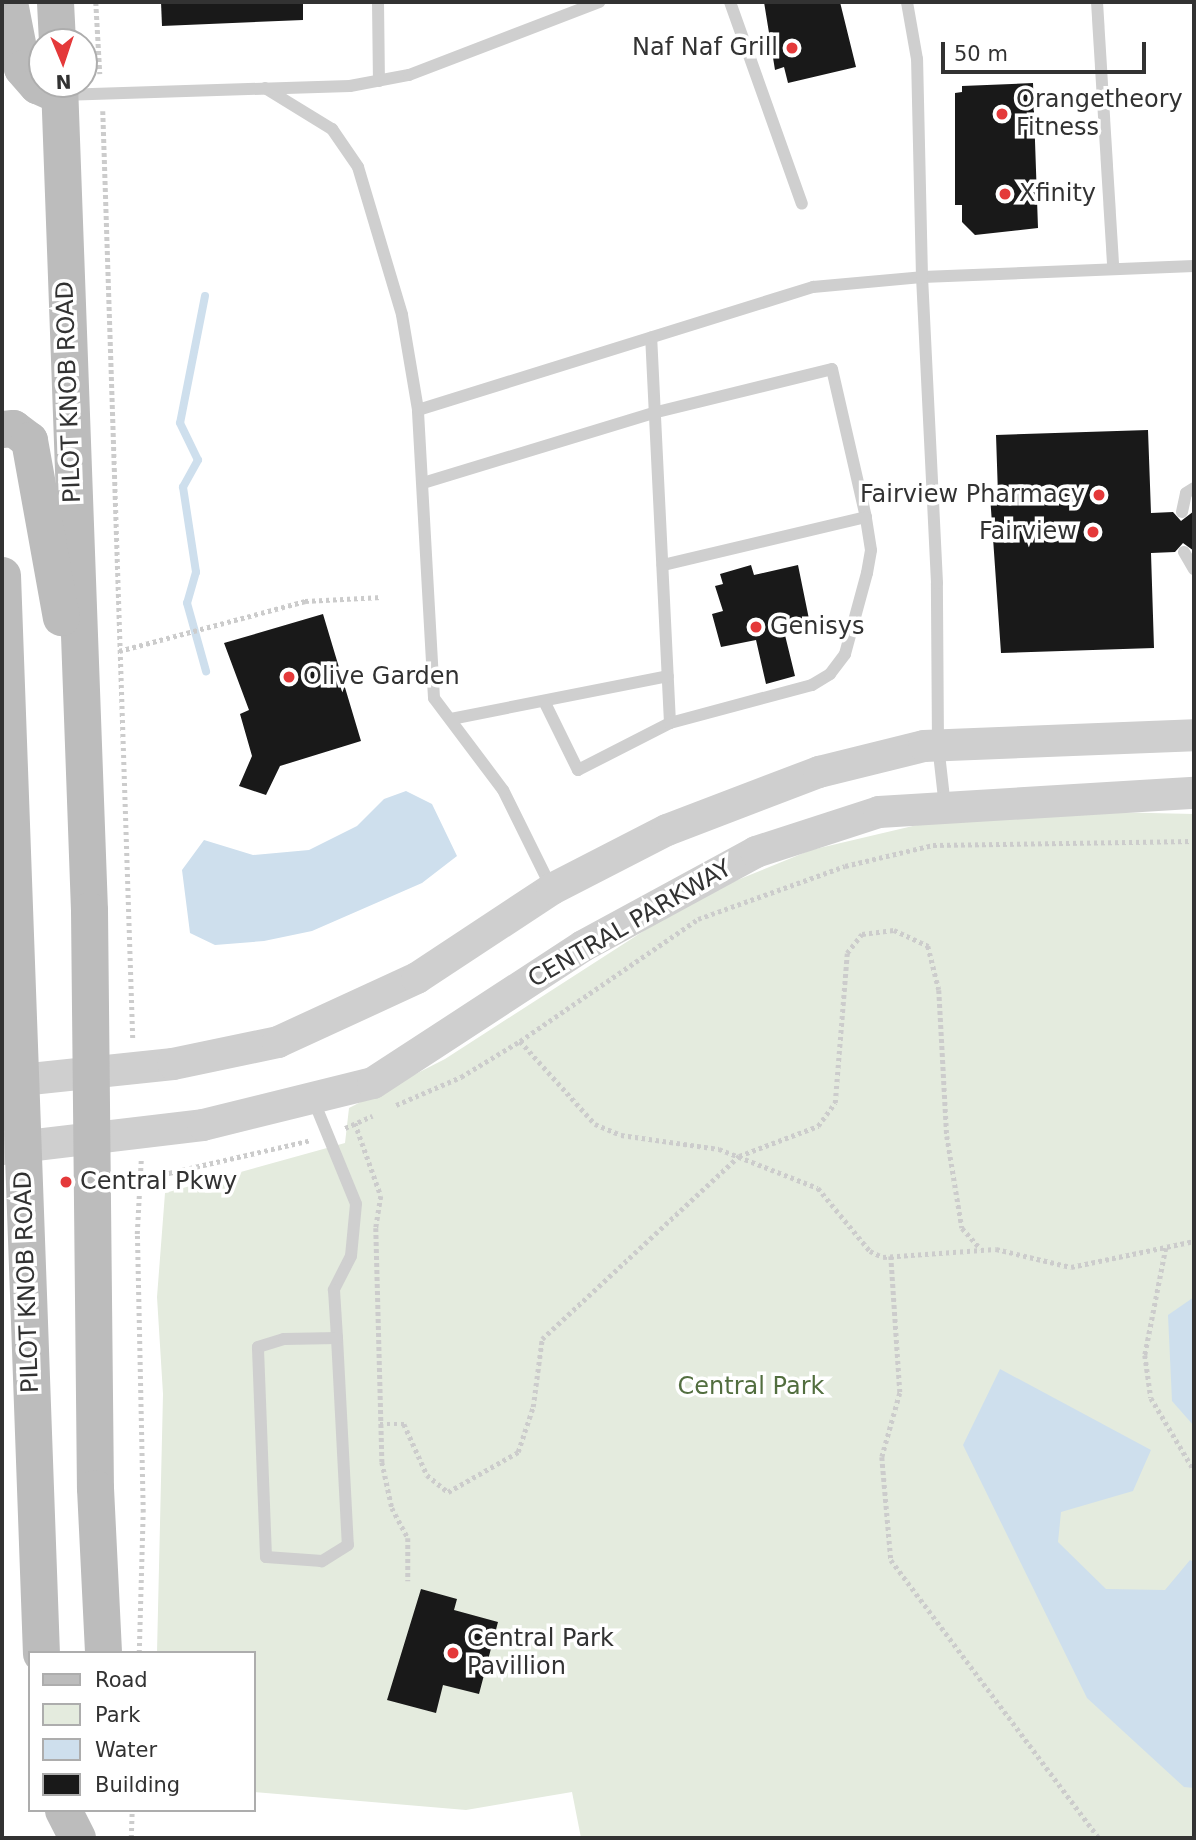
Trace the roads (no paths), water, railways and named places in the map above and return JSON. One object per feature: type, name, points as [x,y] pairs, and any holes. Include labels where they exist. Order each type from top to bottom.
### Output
[{"type":"main road","points":[[9,2],[22,68],[28,75]]},
{"type":"main road","points":[[55,2],[56,28]]},
{"type":"main road","name":"PILOT KNOB ROAD","points":[[59,98],[80,689],[103,1651]]},
{"type":"main road","name":"PILOT KNOB ROAD","points":[[2,429],[13,428],[29,440],[54,589],[80,689]]},
{"type":"main road","name":"PILOT KNOB ROAD","points":[[2,575],[12,1149],[41,1651]]},
{"type":"street","points":[[11,1081],[135,1067],[278,1042],[418,978],[552,889],[667,830],[819,772],[938,745],[1194,735]]},
{"type":"street","name":"CENTRAL PARKWAY","points":[[12,1149],[139,1136],[373,1083],[583,946],[756,852],[879,812],[1194,793]]},
{"type":"lane","points":[[378,2],[379,81]]},
{"type":"lane","points":[[98,94],[379,81],[598,2]]},
{"type":"lane","points":[[730,2],[803,204]]},
{"type":"lane","points":[[906,2],[917,59],[922,277],[937,583],[938,745],[945,807]]},
{"type":"lane","points":[[1097,2],[1113,267]]},
{"type":"lane","points":[[265,88],[332,129],[358,167],[402,315],[418,410],[434,698],[503,790],[552,889]]},
{"type":"lane","points":[[418,410],[813,287],[922,277],[1113,267],[1194,266]]},
{"type":"lane","points":[[652,337],[670,723]]},
{"type":"lane","points":[[423,483],[657,412],[832,369],[871,550],[845,653],[830,674],[812,685],[670,723],[578,770],[544,701]]},
{"type":"lane","points":[[1182,512],[1186,493],[1194,488]]},
{"type":"lane","points":[[663,565],[866,517]]},
{"type":"lane","points":[[1184,552],[1194,569]]},
{"type":"lane","points":[[451,719],[668,676]]},
{"type":"lane","points":[[313,1098],[356,1204],[351,1256],[334,1290],[337,1338],[348,1545],[323,1561],[266,1557],[258,1347],[284,1339],[337,1338]]},
{"type":"water","points":[[406,791],[432,804],[457,856],[422,883],[312,931],[264,941],[215,945],[190,933],[182,870],[204,840],[253,855],[309,850],[357,826],[384,799]]},
{"type":"water","points":[[1194,1297],[1194,1426],[1172,1401],[1168,1315]]},
{"type":"water","points":[[1000,1369],[1151,1450],[1133,1491],[1061,1512],[1058,1542],[1106,1589],[1165,1590],[1190,1560],[1194,1562],[1194,1788],[1184,1787],[1087,1698],[963,1445]]},
{"type":"waterway","points":[[205,296],[180,423],[198,460],[183,487],[196,572],[187,603],[206,671]]},
{"type":"place","name":"Naf Naf Grill","points":[[792,48]]},
{"type":"place","name":"Orangetheory Fitness","points":[[1002,114]]},
{"type":"place","name":"Xfinity","points":[[1005,194]]},
{"type":"place","name":"Fairview Pharmacy","points":[[1099,495]]},
{"type":"place","name":"Fairview","points":[[1093,532]]},
{"type":"place","name":"Genisys","points":[[756,627]]},
{"type":"place","name":"Olive Garden","points":[[289,677]]},
{"type":"place","name":"Central Pkwy","points":[[66,1182]]},
{"type":"place","name":"Central Park Pavillion","points":[[453,1653]]},
{"type":"park label","name":"Central Park","points":[[751,1387]]}]
